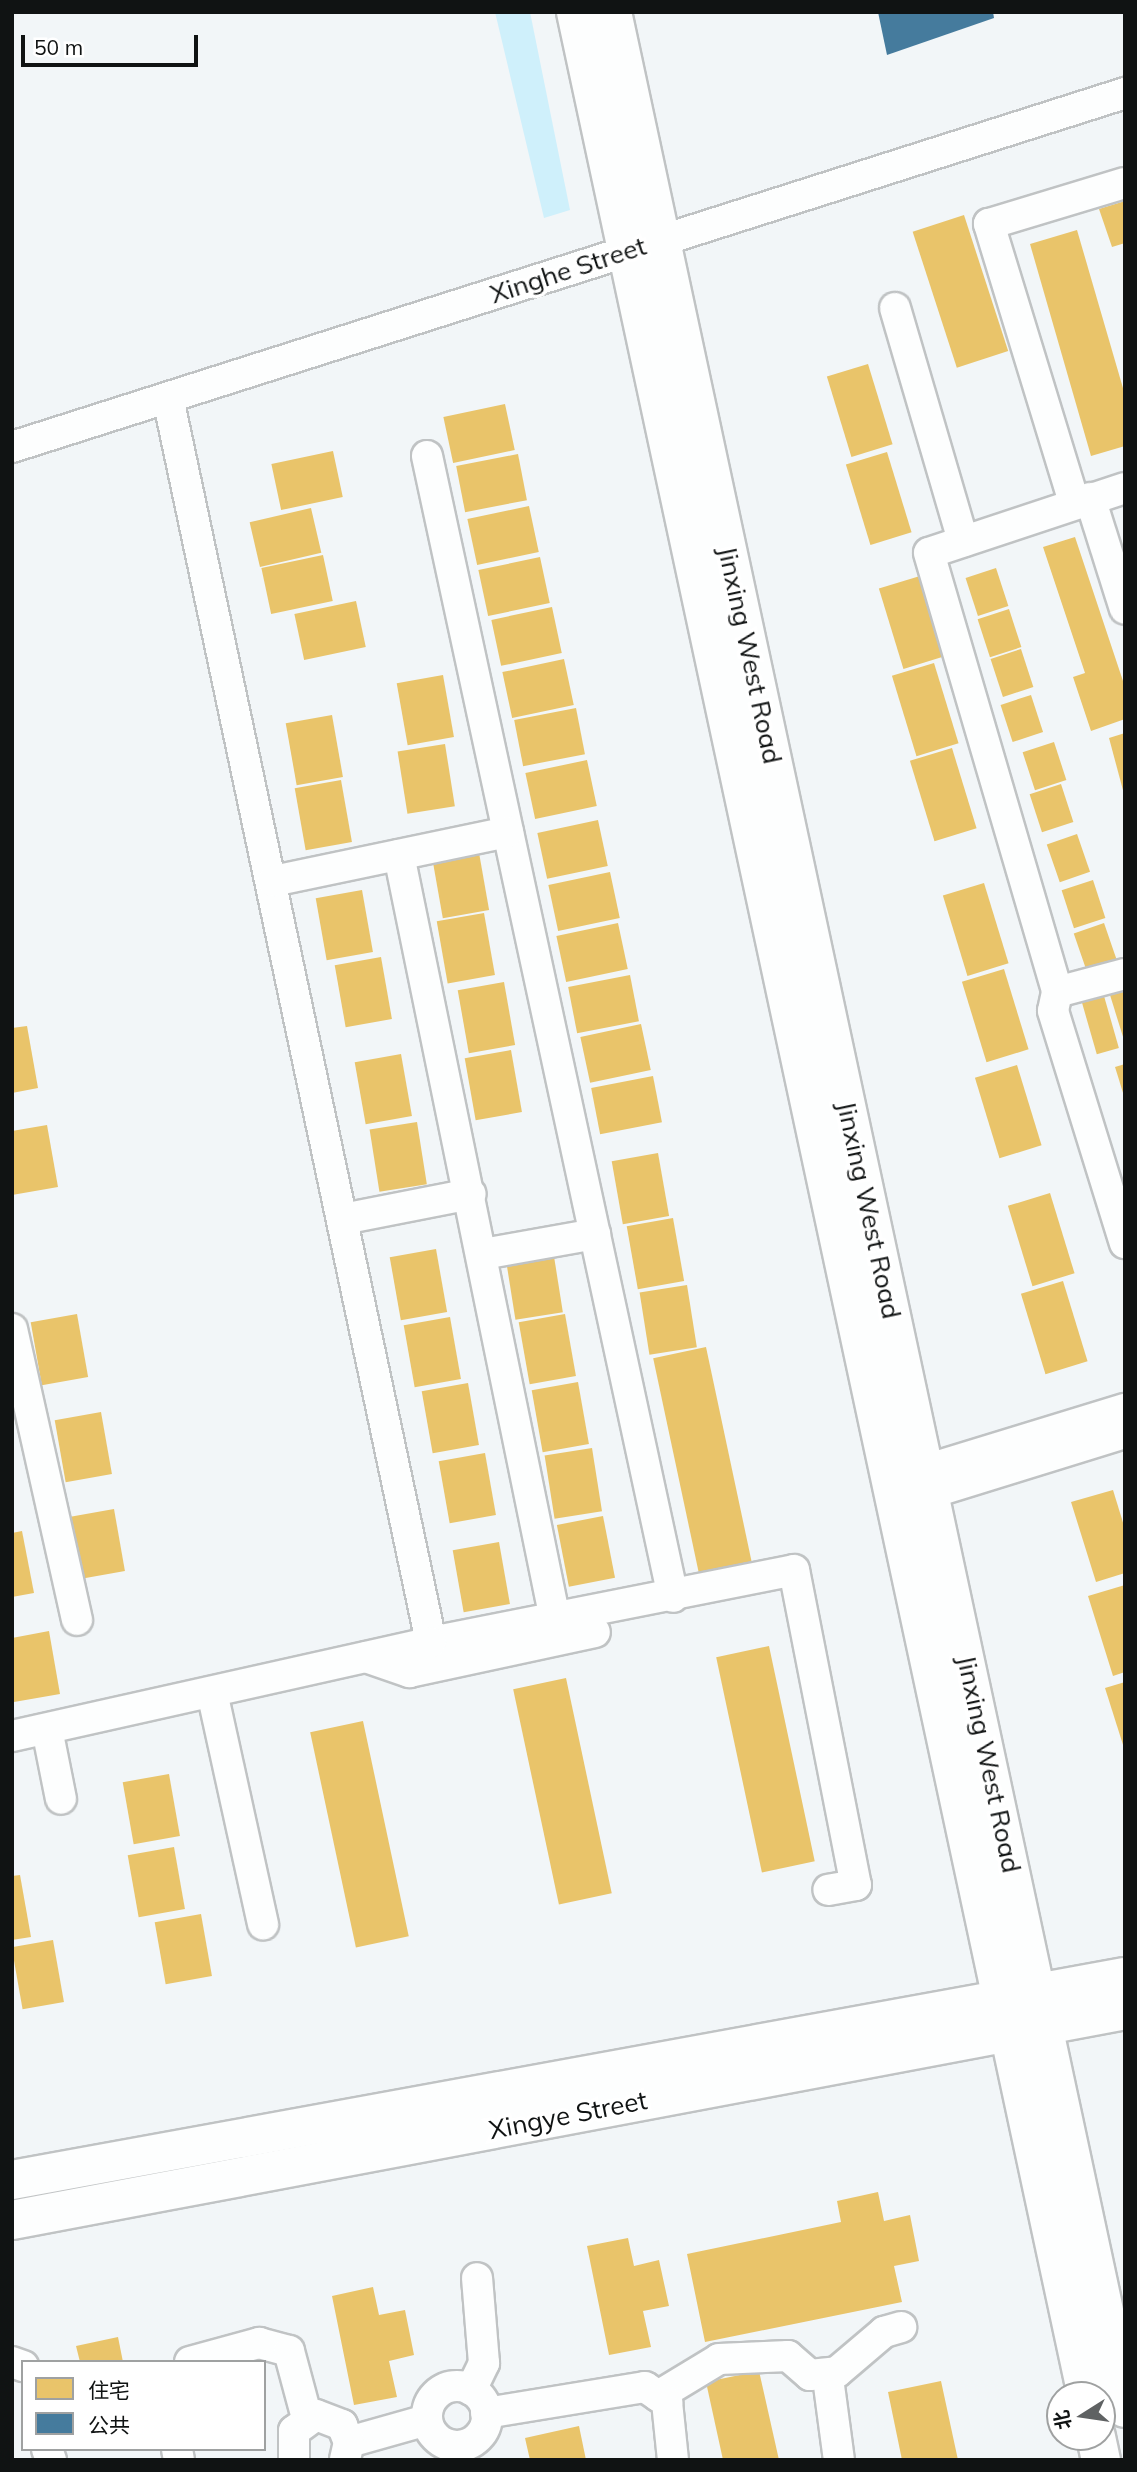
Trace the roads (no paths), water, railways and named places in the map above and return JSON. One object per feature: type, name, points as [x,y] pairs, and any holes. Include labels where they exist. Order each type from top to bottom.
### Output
[{"type":"main road","name":"Jinxing West Road","points":[[576,12],[644,245],[928,1481],[1023,2014],[1085,2381]]},
{"type":"main road","name":"Jinxing West Road","points":[[612,12],[644,245],[1023,2014],[1125,2408]]},
{"type":"main road","name":"Xingye Street","points":[[12,2220],[1023,2014],[1125,1978]]},
{"type":"main road","name":"Xingye Street","points":[[12,2180],[1023,2014],[1125,2010]]},
{"type":"street","name":"Xinghe Street","points":[[12,447],[1125,93]]},
{"type":"street","points":[[1125,183],[989,224],[1082,500],[1125,609]]},
{"type":"street","points":[[895,308],[963,541]]},
{"type":"street","points":[[168,398],[273,881],[431,1642]]},
{"type":"street","points":[[426,456],[673,1597]]},
{"type":"street","points":[[1122,1226],[1053,1011],[1057,992],[929,553],[1082,500],[1125,488]]},
{"type":"street","points":[[273,881],[508,832]]},
{"type":"street","points":[[399,855],[471,1194],[555,1619]]},
{"type":"street","points":[[1057,992],[1125,974]]},
{"type":"street","points":[[343,1219],[471,1194]]},
{"type":"street","points":[[483,1254],[595,1234]]},
{"type":"street","points":[[12,1329],[77,1620]]},
{"type":"street","points":[[928,1481],[1125,1409]]},
{"type":"street","points":[[928,1481],[1124,1434]]},
{"type":"street","points":[[12,1736],[431,1642],[673,1597],[794,1570],[856,1885],[828,1890]]},
{"type":"street","points":[[366,1657],[409,1672],[595,1632]]},
{"type":"street","points":[[212,1692],[263,1924]]},
{"type":"street","points":[[47,1729],[61,1799]]},
{"type":"street","points":[[427,2420],[445,2444],[469,2452],[482,2433],[479,2402],[484,2363],[477,2278]]},
{"type":"street","points":[[658,2396],[719,2359],[788,2356],[810,2375],[837,2372],[884,2332],[901,2327]]},
{"type":"street","points":[[197,2360],[259,2343],[289,2351],[307,2418]]},
{"type":"street","points":[[828,2378],[839,2460]]},
{"type":"street","points":[[307,2418],[334,2419],[347,2451],[427,2420],[436,2394],[453,2387],[479,2402],[645,2387],[667,2402],[673,2460]]},
{"type":"street","points":[[294,2460],[290,2439],[307,2418]]}]
